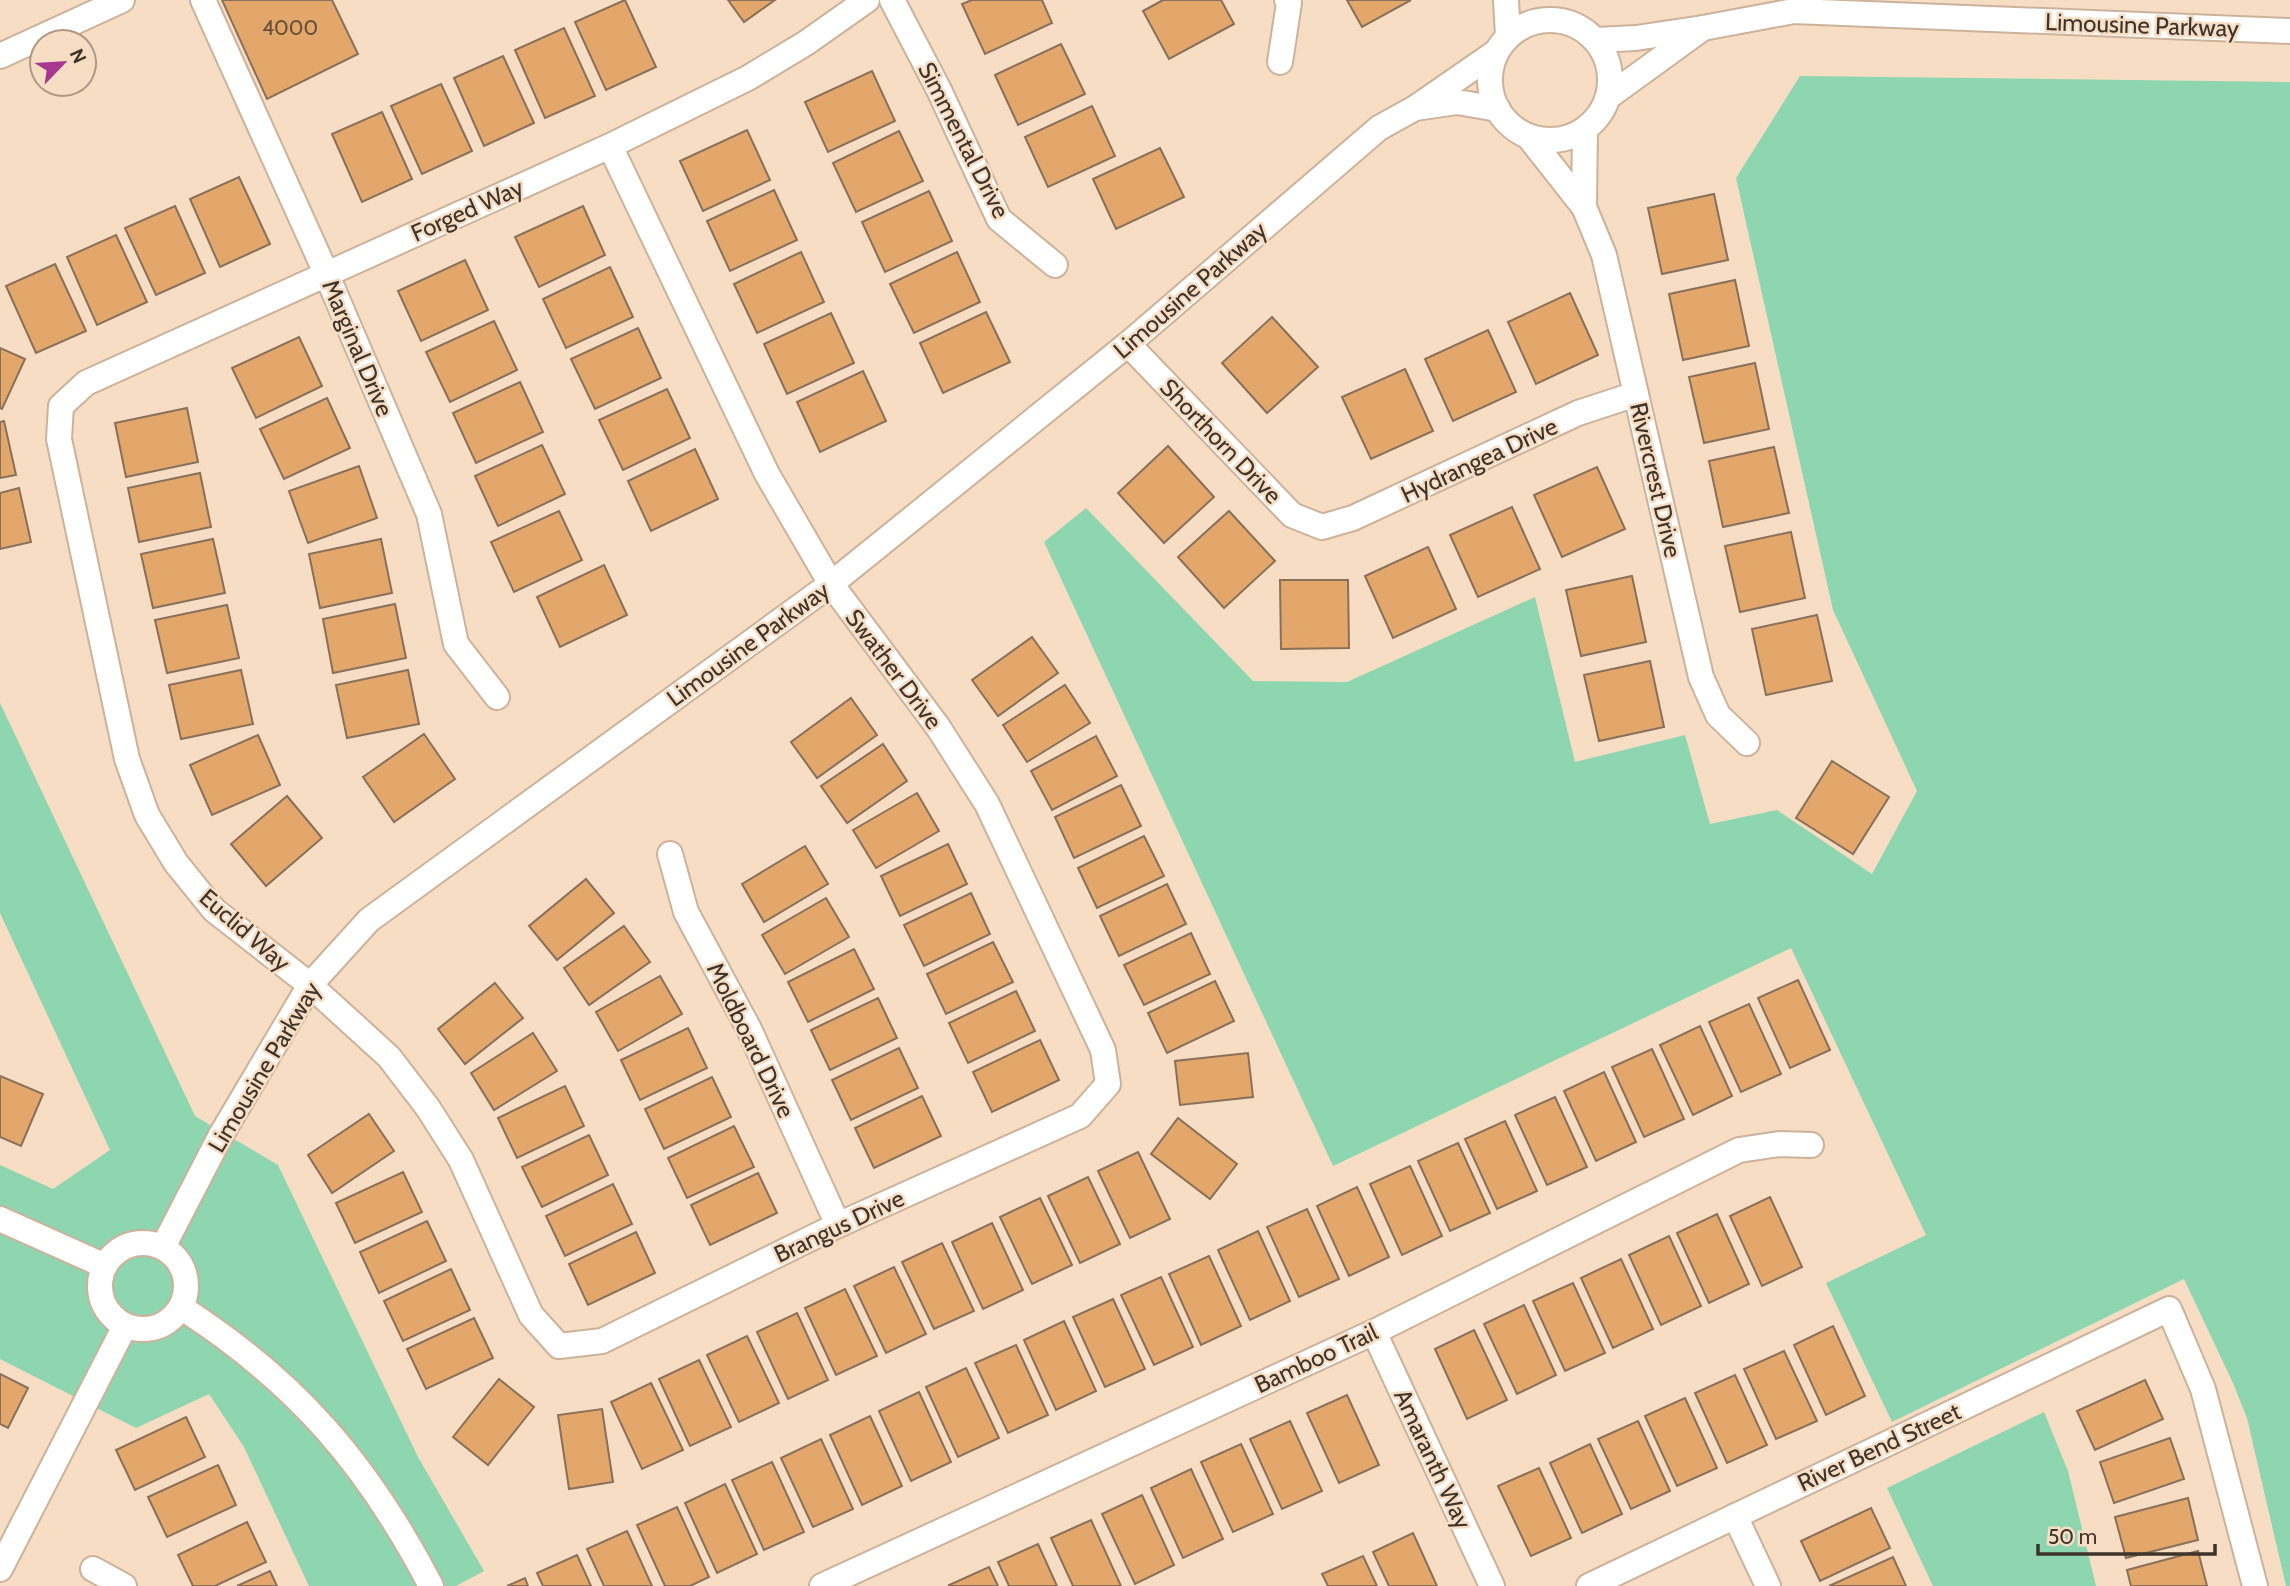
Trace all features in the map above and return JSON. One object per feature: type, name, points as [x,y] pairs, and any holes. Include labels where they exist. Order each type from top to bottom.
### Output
[{"type":"street","points":[[0,56],[121,0]]},
{"type":"street","name":"Marginal Drive","points":[[203,0],[327,273],[429,514],[456,644],[497,696]]},
{"type":"street","name":"Forged Way","points":[[61,406],[86,383],[610,146],[748,78],[807,43],[867,0]]},
{"type":"street","name":"Simmental Drive","points":[[892,0],[939,90],[999,219],[1055,265]]},
{"type":"street","points":[[1280,62],[1289,3],[1287,0]]},
{"type":"street","points":[[1502,44],[1524,25],[1542,19],[1562,20],[1581,27],[1596,40],[1606,57],[1611,77],[1608,97],[1600,115],[1585,129],[1567,138],[1547,140],[1528,136],[1510,125],[1497,109],[1491,91],[1490,71],[1502,44],[1506,0]]},
{"type":"street","points":[[1543,0],[1562,20]]},
{"type":"street","name":"Limousine Parkway","points":[[1596,40],[1636,38],[1703,27],[1794,5],[2290,31]]},
{"type":"street","name":"Limousine Parkway","points":[[1608,97],[1703,27]]},
{"type":"street","name":"Limousine Parkway","points":[[163,1247],[221,1136],[310,985],[369,920],[831,584],[1128,344],[1378,128],[1415,108],[1502,44]]},
{"type":"street","name":"Limousine Parkway","points":[[1415,108],[1457,102],[1497,109]]},
{"type":"street","name":"Rivercrest Drive","points":[[1584,207],[1585,129]]},
{"type":"street","name":"Rivercrest Drive","points":[[1528,136],[1584,207],[1604,255],[1701,677],[1718,715],[1747,743]]},
{"type":"street","name":"Swather Drive","points":[[610,146],[767,474],[831,584],[938,727],[987,804],[1103,1050],[1108,1084]]},
{"type":"street","name":"Shorthorn Drive","points":[[1128,344],[1292,514],[1322,527]]},
{"type":"street","name":"Hydrangea Drive","points":[[1322,527],[1353,518],[1578,413],[1636,394]]},
{"type":"street","name":"Euclid Way","points":[[61,406],[59,439],[64,466],[127,759],[148,815],[176,863],[214,910],[310,985],[389,1057],[428,1108],[461,1160],[531,1315],[559,1346]]},
{"type":"street","name":"Moldboard Drive","points":[[670,854],[686,912],[749,1029],[838,1225]]},
{"type":"street","name":"Brangus Drive","points":[[559,1346],[602,1342],[838,1225],[1080,1116],[1108,1084]]},
{"type":"street","name":"Bamboo Trail","points":[[822,1586],[1374,1332],[1739,1150],[1779,1144],[1811,1145]]},
{"type":"street","points":[[0,1219],[105,1266]]},
{"type":"street","points":[[150,1243],[163,1247],[175,1256],[183,1267],[187,1280],[182,1308],[175,1317],[157,1328],[146,1330],[125,1326],[107,1311],[102,1300],[101,1277],[105,1266],[113,1255],[124,1247],[150,1243]]},
{"type":"street","points":[[182,1308],[257,1361],[322,1424],[376,1491],[431,1586]]},
{"type":"street","name":"River Bend Street","points":[[1588,1586],[2169,1309],[2203,1389],[2255,1586]]},
{"type":"street","points":[[0,1569],[125,1326]]},
{"type":"street","name":"Amaranth Way","points":[[1374,1332],[1492,1586]]},
{"type":"street","points":[[1735,1516],[1768,1586]]},
{"type":"street","points":[[93,1569],[124,1586]]},
{"type":"green space","points":[[1800,76],[2290,82],[2290,1586],[2286,1586],[2247,1418],[2184,1279],[1892,1422],[1826,1283],[1926,1235],[1791,948],[1333,1166],[1044,542],[1086,508],[1253,681],[1347,682],[1535,597],[1575,762],[1685,735],[1710,824],[1777,810],[1872,874],[1917,791],[1833,610],[1736,178]]},
{"type":"green space","points":[[0,703],[195,1116],[278,1165],[418,1457],[484,1571],[456,1586],[309,1586],[244,1447],[209,1394],[136,1428],[0,1359],[0,1165],[53,1189],[110,1150],[0,913]]},
{"type":"green space","points":[[2044,1412],[2068,1471],[2096,1586],[1933,1586],[1887,1488]]},
{"type":"building","points":[[222,0],[332,0],[358,54],[267,99]]},
{"type":"building","points":[[625,0],[656,67],[606,90],[575,22]]},
{"type":"building","points":[[728,0],[775,0],[744,22]]},
{"type":"building","points":[[972,0],[1042,0],[1052,23],[985,54],[962,4]]},
{"type":"building","points":[[1163,0],[1221,0],[1234,24],[1169,59],[1143,11]]},
{"type":"building","points":[[1347,0],[1411,0],[1362,27]]},
{"type":"building","points":[[564,28],[595,96],[545,118],[515,50]]},
{"type":"building","points":[[1061,44],[1085,94],[1018,125],[995,75]]},
{"type":"building","points":[[503,56],[534,123],[484,146],[454,78]]},
{"type":"building","points":[[872,71],[895,121],[828,152],[805,102]]},
{"type":"building","points":[[441,84],[472,151],[422,174],[391,106]]},
{"type":"building","points":[[1092,106],[1115,156],[1048,187],[1025,137]]},
{"type":"building","points":[[382,112],[412,179],[362,202],[332,134]]},
{"type":"building","points":[[747,130],[770,180],[703,211],[680,161]]},
{"type":"building","points":[[899,131],[923,181],[856,212],[833,163]]},
{"type":"building","points":[[1160,148],[1184,197],[1116,229],[1093,179]]},
{"type":"building","points":[[239,177],[270,244],[220,267],[190,199]]},
{"type":"building","points":[[774,190],[797,240],[730,271],[707,221]]},
{"type":"building","points":[[929,191],[952,241],[885,272],[862,222]]},
{"type":"building","points":[[1714,194],[1728,260],[1662,274],[1648,208]]},
{"type":"building","points":[[175,206],[205,273],[156,295],[125,228]]},
{"type":"building","points":[[583,206],[605,255],[539,287],[515,237]]},
{"type":"building","points":[[116,235],[147,302],[97,325],[67,257]]},
{"type":"building","points":[[801,252],[824,302],[757,333],[734,284]]},
{"type":"building","points":[[957,252],[980,302],[914,333],[890,284]]},
{"type":"building","points":[[465,260],[488,310],[421,341],[398,291]]},
{"type":"building","points":[[55,264],[86,331],[36,353],[6,286]]},
{"type":"building","points":[[610,267],[633,317],[566,348],[543,299]]},
{"type":"building","points":[[1735,280],[1749,346],[1683,360],[1669,294]]},
{"type":"building","points":[[1570,293],[1598,355],[1536,384],[1508,322]]},
{"type":"building","points":[[986,312],[1010,362],[943,393],[920,343]]},
{"type":"building","points":[[831,313],[854,363],[787,394],[764,344]]},
{"type":"building","points":[[1272,317],[1318,367],[1267,413],[1222,363]]},
{"type":"building","points":[[494,321],[517,370],[450,402],[426,352]]},
{"type":"building","points":[[638,328],[661,378],[595,409],[571,359]]},
{"type":"building","points":[[1488,330],[1516,392],[1453,421],[1425,359]]},
{"type":"building","points":[[299,337],[322,386],[256,418],[232,368]]},
{"type":"building","points":[[0,348],[25,359],[2,409],[0,408]]},
{"type":"building","points":[[1755,363],[1769,429],[1704,443],[1689,377]]},
{"type":"building","points":[[1405,369],[1433,431],[1371,459],[1342,397]]},
{"type":"building","points":[[863,371],[886,421],[820,452],[797,402]]},
{"type":"building","points":[[520,382],[543,432],[476,463],[453,413]]},
{"type":"building","points":[[667,389],[690,438],[623,470],[599,420]]},
{"type":"building","points":[[327,398],[350,448],[284,479],[260,429]]},
{"type":"building","points":[[187,408],[198,462],[126,477],[115,423]]},
{"type":"building","points":[[4,421],[16,475],[0,478],[0,422]]},
{"type":"building","points":[[542,445],[565,494],[498,526],[475,476]]},
{"type":"building","points":[[1168,446],[1214,497],[1164,543],[1118,493]]},
{"type":"building","points":[[1774,447],[1789,513],[1723,527],[1709,461]]},
{"type":"building","points":[[695,449],[718,499],[651,531],[628,481]]},
{"type":"building","points":[[359,466],[377,518],[308,543],[289,491]]},
{"type":"building","points":[[1597,467],[1625,529],[1562,557],[1534,495]]},
{"type":"building","points":[[200,473],[211,527],[139,542],[128,488]]},
{"type":"building","points":[[19,488],[31,542],[0,549],[0,493]]},
{"type":"building","points":[[1512,507],[1540,569],[1478,597],[1450,535]]},
{"type":"building","points":[[559,511],[582,560],[514,592],[491,542]]},
{"type":"building","points":[[1229,511],[1275,561],[1224,608],[1178,557]]},
{"type":"building","points":[[1791,532],[1805,598],[1740,612],[1725,546]]},
{"type":"building","points":[[213,539],[225,593],[153,608],[141,554]]},
{"type":"building","points":[[381,539],[392,593],[320,608],[309,554]]},
{"type":"building","points":[[1428,547],[1456,609],[1393,638],[1365,576]]},
{"type":"building","points":[[604,565],[627,615],[560,647],[537,597]]},
{"type":"building","points":[[1632,576],[1646,642],[1581,656],[1566,590]]},
{"type":"building","points":[[1280,580],[1348,580],[1349,648],[1281,649]]},
{"type":"building","points":[[395,604],[406,658],[333,673],[323,619]]},
{"type":"building","points":[[227,605],[239,658],[167,673],[155,620]]},
{"type":"building","points":[[1817,615],[1832,681],[1766,695],[1752,629]]},
{"type":"building","points":[[1032,637],[1058,673],[998,716],[972,680]]},
{"type":"building","points":[[1650,661],[1664,727],[1599,741],[1584,675]]},
{"type":"building","points":[[241,670],[253,724],[181,739],[169,685]]},
{"type":"building","points":[[408,670],[419,724],[347,738],[336,685]]},
{"type":"building","points":[[1065,685],[1090,723],[1027,762],[1003,725]]},
{"type":"building","points":[[851,698],[877,735],[817,778],[791,742]]},
{"type":"building","points":[[424,734],[455,779],[394,822],[363,777]]},
{"type":"building","points":[[258,735],[280,785],[212,815],[190,765]]},
{"type":"building","points":[[1096,736],[1117,776],[1052,810],[1031,771]]},
{"type":"building","points":[[883,744],[907,781],[847,823],[821,786]]},
{"type":"building","points":[[1832,761],[1889,797],[1853,854],[1796,818]]},
{"type":"building","points":[[1121,785],[1141,826],[1074,858],[1055,817]]},
{"type":"building","points":[[917,793],[939,831],[876,868],[853,830]]},
{"type":"building","points":[[287,796],[322,838],[266,886],[231,844]]},
{"type":"building","points":[[1144,836],[1164,876],[1097,908],[1078,868]]},
{"type":"building","points":[[948,844],[967,884],[900,916],[881,876]]},
{"type":"building","points":[[805,846],[828,884],[764,922],[742,884]]},
{"type":"building","points":[[586,879],[614,913],[557,960],[529,926]]},
{"type":"building","points":[[1167,884],[1186,924],[1119,956],[1100,916]]},
{"type":"building","points":[[971,893],[990,934],[924,966],[904,925]]},
{"type":"building","points":[[826,898],[849,937],[785,974],[762,935]]},
{"type":"building","points":[[624,926],[650,962],[589,1005],[564,968]]},
{"type":"building","points":[[1191,933],[1210,974],[1144,1005],[1124,965]]},
{"type":"building","points":[[993,942],[1013,982],[946,1014],[927,974]]},
{"type":"building","points":[[854,949],[874,989],[808,1022],[788,982]]},
{"type":"building","points":[[660,976],[682,1014],[618,1051],[596,1012]]},
{"type":"building","points":[[1798,980],[1830,1050],[1790,1068],[1758,998]]},
{"type":"building","points":[[1215,981],[1234,1021],[1167,1053],[1148,1013]]},
{"type":"building","points":[[495,983],[523,1018],[465,1064],[438,1029]]},
{"type":"building","points":[[1016,991],[1035,1031],[968,1063],[949,1023]]},
{"type":"building","points":[[878,998],[897,1038],[830,1070],[811,1030]]},
{"type":"building","points":[[1749,1004],[1781,1074],[1741,1092],[1709,1022]]},
{"type":"building","points":[[1700,1026],[1732,1096],[1693,1115],[1660,1045]]},
{"type":"building","points":[[688,1028],[707,1068],[640,1100],[621,1060]]},
{"type":"building","points":[[533,1033],[557,1071],[494,1110],[471,1073]]},
{"type":"building","points":[[1040,1040],[1059,1080],[992,1112],[973,1072]]},
{"type":"building","points":[[899,1048],[918,1088],[851,1120],[832,1080]]},
{"type":"building","points":[[1652,1049],[1684,1119],[1644,1137],[1612,1067]]},
{"type":"building","points":[[1248,1053],[1253,1097],[1180,1105],[1175,1061]]},
{"type":"building","points":[[1604,1072],[1636,1142],[1596,1161],[1564,1091]]},
{"type":"building","points":[[0,1076],[43,1094],[21,1146],[0,1137]]},
{"type":"building","points":[[712,1077],[731,1117],[664,1149],[645,1109]]},
{"type":"building","points":[[565,1086],[584,1126],[517,1158],[498,1118]]},
{"type":"building","points":[[922,1096],[941,1136],[874,1168],[855,1128]]},
{"type":"building","points":[[1555,1097],[1587,1167],[1547,1185],[1515,1115]]},
{"type":"building","points":[[369,1114],[394,1151],[332,1193],[308,1155]]},
{"type":"building","points":[[1178,1118],[1237,1164],[1210,1199],[1151,1154]]},
{"type":"building","points":[[1505,1121],[1537,1191],[1497,1209],[1465,1139]]},
{"type":"building","points":[[734,1126],[754,1167],[687,1198],[668,1158]]},
{"type":"building","points":[[589,1135],[608,1175],[542,1207],[522,1167]]},
{"type":"building","points":[[1458,1143],[1490,1213],[1450,1231],[1418,1161]]},
{"type":"building","points":[[1138,1152],[1170,1219],[1130,1238],[1098,1171]]},
{"type":"building","points":[[1410,1166],[1442,1236],[1402,1255],[1370,1184]]},
{"type":"building","points":[[403,1172],[422,1212],[355,1243],[336,1203]]},
{"type":"building","points":[[758,1173],[777,1213],[710,1245],[691,1205]]},
{"type":"building","points":[[1088,1177],[1120,1244],[1080,1263],[1048,1196]]},
{"type":"building","points":[[613,1184],[632,1224],[565,1256],[546,1216]]},
{"type":"building","points":[[1357,1187],[1389,1257],[1349,1276],[1317,1206]]},
{"type":"building","points":[[1770,1197],[1802,1267],[1762,1286],[1730,1216]]},
{"type":"building","points":[[1040,1198],[1072,1265],[1032,1284],[1000,1217]]},
{"type":"building","points":[[1307,1209],[1339,1279],[1299,1297],[1267,1227]]},
{"type":"building","points":[[1717,1214],[1749,1284],[1709,1303],[1677,1233]]},
{"type":"building","points":[[427,1221],[446,1261],[379,1293],[360,1252]]},
{"type":"building","points":[[992,1223],[1023,1290],[983,1309],[952,1242]]},
{"type":"building","points":[[1258,1231],[1290,1301],[1250,1320],[1218,1250]]},
{"type":"building","points":[[636,1232],[655,1273],[588,1305],[569,1264]]},
{"type":"building","points":[[1669,1236],[1701,1306],[1661,1325],[1629,1255]]},
{"type":"building","points":[[942,1243],[974,1311],[934,1329],[902,1262]]},
{"type":"building","points":[[1209,1256],[1241,1326],[1201,1345],[1169,1274]]},
{"type":"building","points":[[1621,1259],[1653,1329],[1613,1348],[1581,1278]]},
{"type":"building","points":[[894,1267],[926,1334],[886,1353],[854,1286]]},
{"type":"building","points":[[451,1269],[470,1310],[403,1341],[384,1301]]},
{"type":"building","points":[[1161,1277],[1193,1347],[1154,1365],[1121,1295]]},
{"type":"building","points":[[1573,1283],[1605,1353],[1565,1371],[1533,1301]]},
{"type":"building","points":[[845,1289],[877,1356],[836,1375],[805,1308]]},
{"type":"building","points":[[1113,1299],[1145,1369],[1105,1387],[1073,1317]]},
{"type":"building","points":[[1524,1305],[1556,1375],[1517,1394],[1484,1324]]},
{"type":"building","points":[[797,1313],[828,1380],[788,1399],[757,1332]]},
{"type":"building","points":[[474,1318],[493,1358],[426,1389],[407,1349]]},
{"type":"building","points":[[1064,1321],[1096,1391],[1056,1410],[1024,1340]]},
{"type":"building","points":[[1833,1326],[1865,1396],[1826,1415],[1794,1345]]},
{"type":"building","points":[[1474,1330],[1507,1400],[1467,1419],[1435,1349]]},
{"type":"building","points":[[747,1336],[779,1403],[739,1422],[707,1355]]},
{"type":"building","points":[[1016,1345],[1048,1415],[1008,1433],[975,1363]]},
{"type":"building","points":[[1784,1351],[1817,1421],[1776,1439],[1744,1369]]},
{"type":"building","points":[[699,1360],[731,1427],[690,1446],[659,1379]]},
{"type":"building","points":[[966,1368],[999,1438],[958,1457],[926,1387]]},
{"type":"building","points":[[0,1374],[28,1388],[8,1428],[0,1424]]},
{"type":"building","points":[[1735,1375],[1767,1445],[1727,1463],[1695,1393]]},
{"type":"building","points":[[499,1379],[534,1407],[488,1465],[453,1437]]},
{"type":"building","points":[[2145,1380],[2163,1419],[2095,1450],[2077,1411]]},
{"type":"building","points":[[651,1383],[683,1450],[642,1469],[611,1402]]},
{"type":"building","points":[[919,1392],[951,1462],[911,1481],[879,1411]]},
{"type":"building","points":[[1347,1395],[1379,1465],[1339,1483],[1307,1413]]},
{"type":"building","points":[[1685,1398],[1717,1468],[1677,1486],[1645,1416]]},
{"type":"building","points":[[602,1409],[613,1482],[569,1489],[558,1415]]},
{"type":"building","points":[[870,1416],[902,1486],[862,1505],[830,1435]]},
{"type":"building","points":[[186,1417],[205,1457],[135,1490],[116,1450]]},
{"type":"building","points":[[1290,1421],[1322,1491],[1282,1509],[1250,1439]]},
{"type":"building","points":[[1638,1421],[1670,1491],[1631,1509],[1598,1439]]},
{"type":"building","points":[[2170,1438],[2184,1479],[2114,1503],[2100,1462]]},
{"type":"building","points":[[821,1439],[853,1509],[813,1527],[781,1458]]},
{"type":"building","points":[[1241,1444],[1273,1514],[1233,1532],[1201,1462]]},
{"type":"building","points":[[1590,1444],[1622,1514],[1582,1533],[1550,1463]]},
{"type":"building","points":[[772,1462],[804,1532],[764,1550],[732,1480]]},
{"type":"building","points":[[218,1465],[236,1505],[167,1537],[148,1497]]},
{"type":"building","points":[[1539,1468],[1571,1538],[1531,1556],[1498,1486]]},
{"type":"building","points":[[1191,1469],[1223,1539],[1183,1558],[1151,1488]]},
{"type":"building","points":[[725,1484],[757,1554],[717,1573],[685,1503]]},
{"type":"building","points":[[1142,1495],[1174,1565],[1135,1584],[1102,1514]]},
{"type":"building","points":[[2188,1498],[2198,1540],[2126,1558],[2115,1517]]},
{"type":"building","points":[[677,1507],[709,1577],[690,1586],[665,1586],[637,1525]]},
{"type":"building","points":[[1871,1508],[1890,1548],[1820,1581],[1801,1541]]},
{"type":"building","points":[[1091,1520],[1121,1586],[1073,1586],[1051,1538]]},
{"type":"building","points":[[247,1522],[266,1562],[215,1586],[193,1586],[178,1555]]},
{"type":"building","points":[[627,1531],[652,1586],[604,1586],[587,1549]]},
{"type":"building","points":[[1413,1533],[1437,1586],[1389,1586],[1373,1552]]},
{"type":"building","points":[[1038,1544],[1057,1586],[1009,1586],[998,1562]]},
{"type":"building","points":[[2198,1551],[2207,1586],[2131,1586],[2127,1570]]},
{"type":"building","points":[[577,1555],[591,1586],[543,1586],[537,1573]]},
{"type":"building","points":[[1363,1556],[1377,1586],[1328,1586],[1322,1574]]},
{"type":"building","points":[[1893,1557],[1906,1586],[1829,1586]]},
{"type":"building","points":[[989,1567],[998,1586],[949,1585]]},
{"type":"building","points":[[270,1571],[277,1586],[237,1586]]},
{"type":"building","points":[[525,1578],[528,1586],[507,1586]]}]
